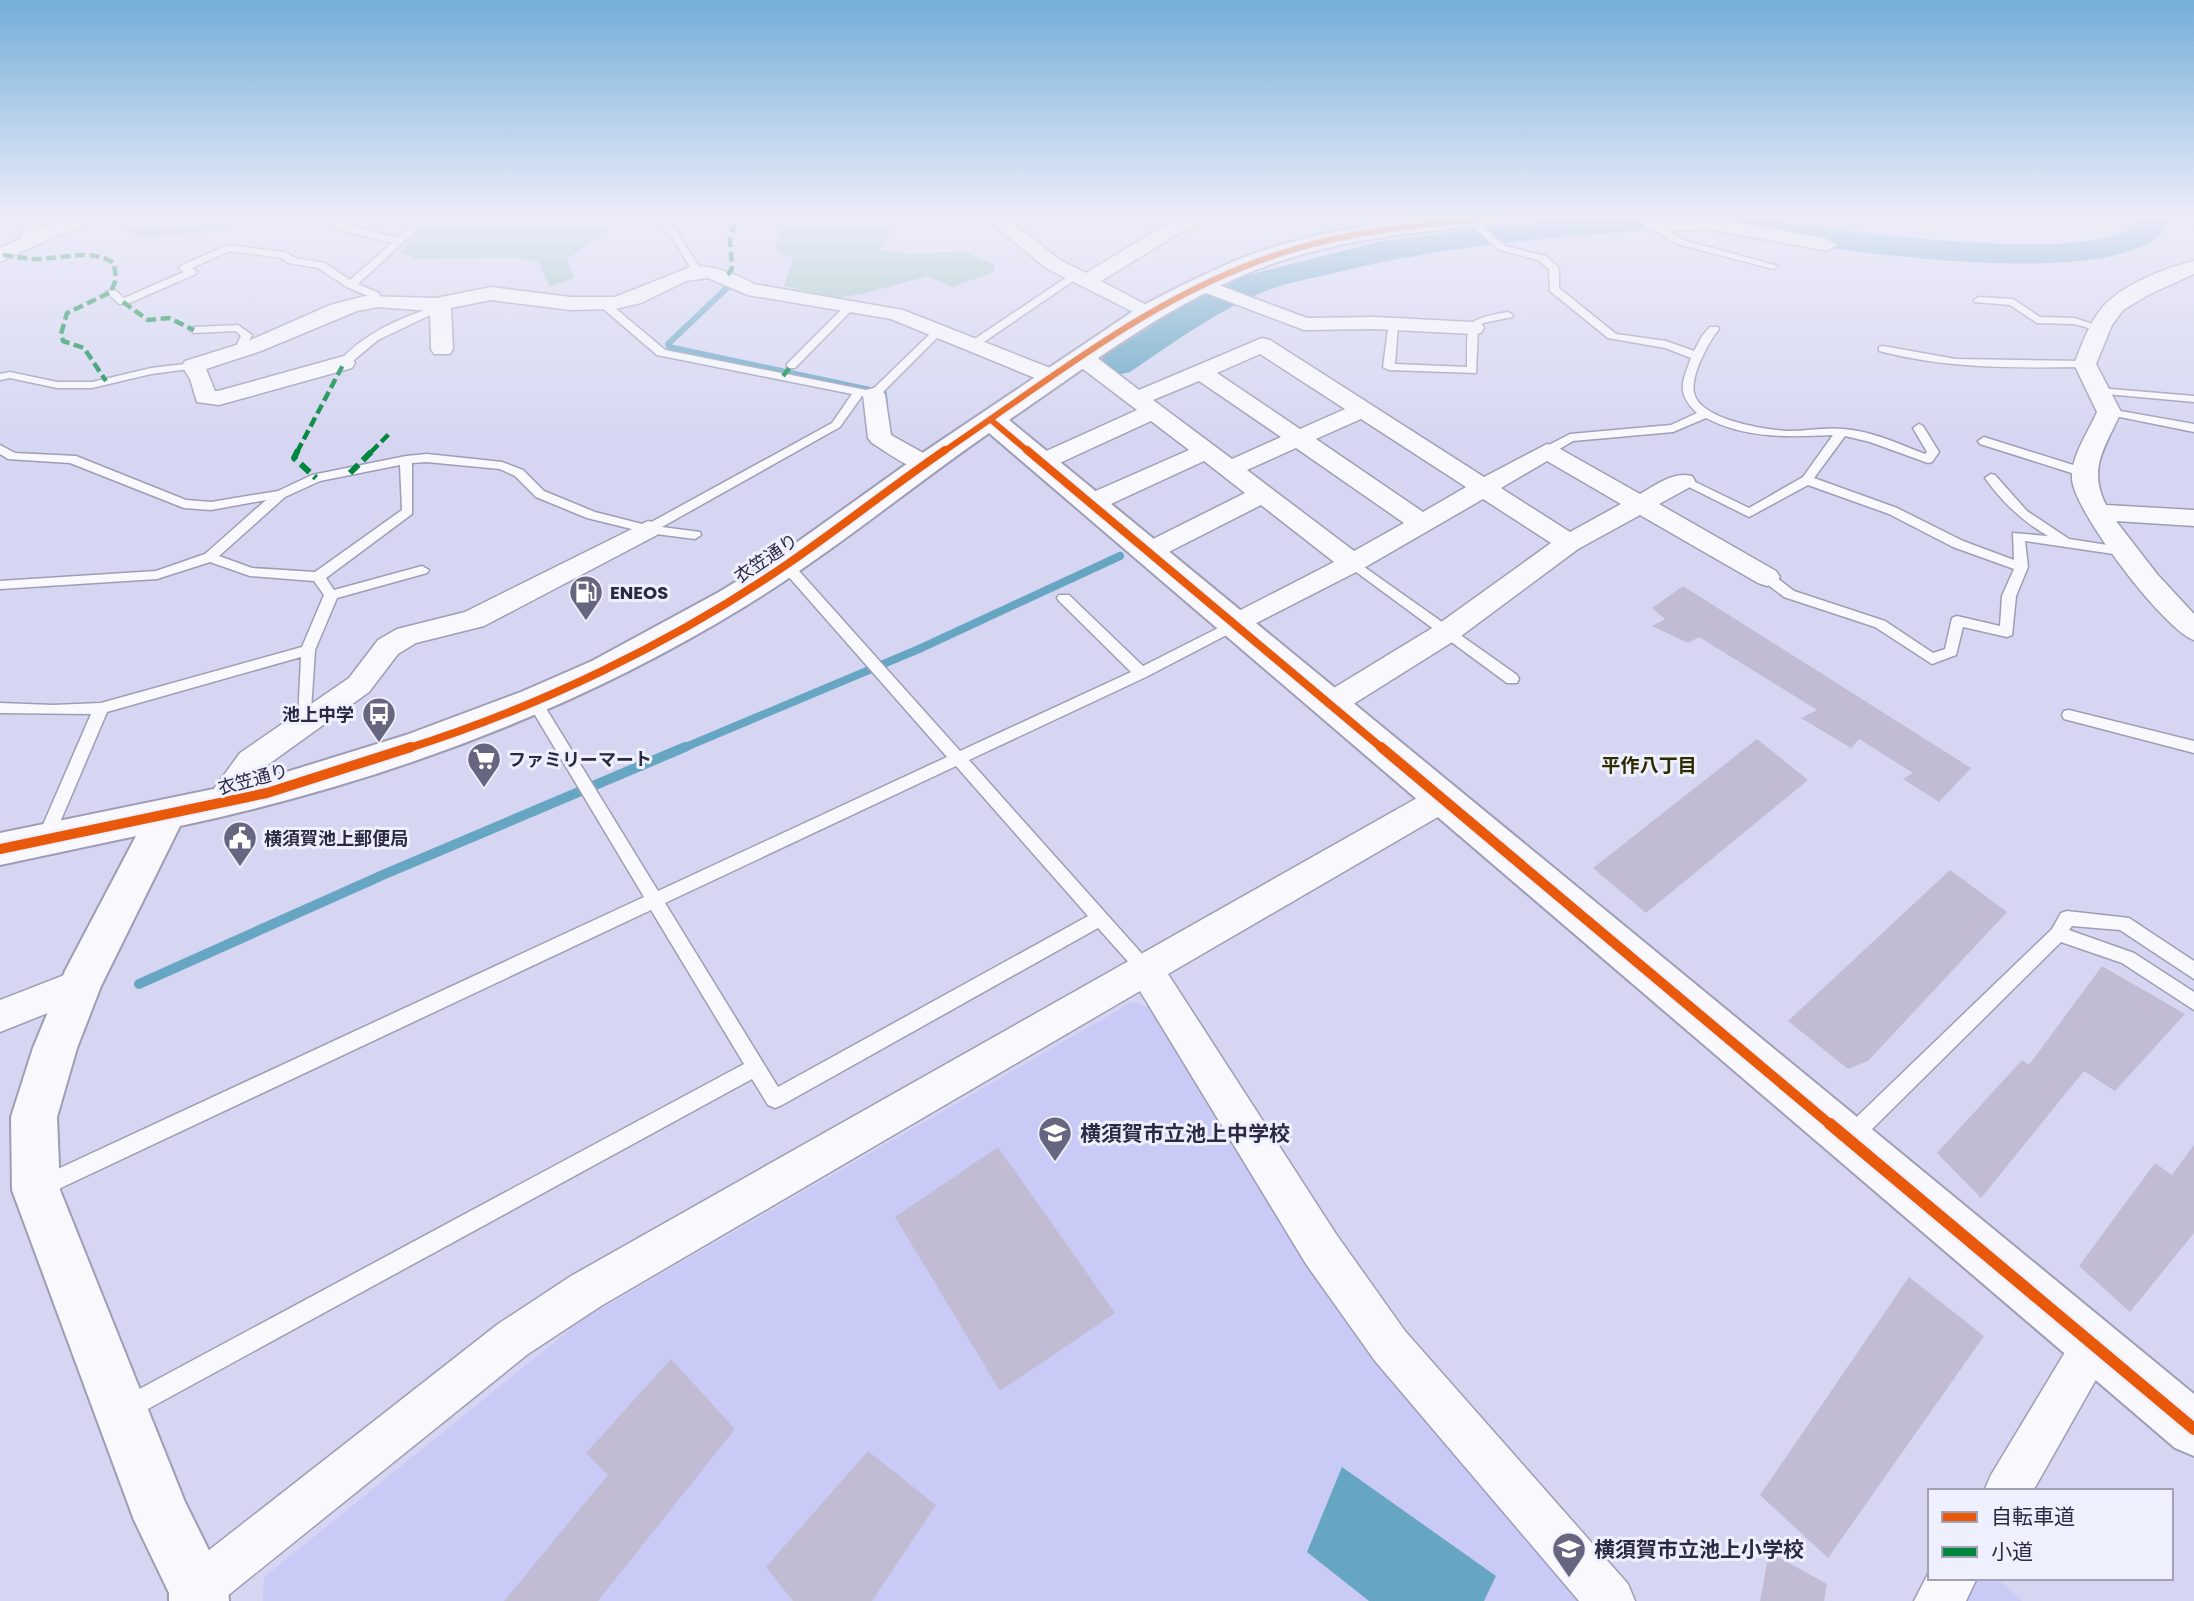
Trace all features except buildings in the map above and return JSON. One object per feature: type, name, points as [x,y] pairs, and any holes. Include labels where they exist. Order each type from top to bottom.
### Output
[{"type":"street","points":[[344,363],[219,398],[205,397],[201,379],[193,366],[273,339],[302,323],[376,301],[439,307],[476,295],[497,293],[547,303],[604,304],[619,302],[645,291]]},
{"type":"street","points":[[758,291],[896,314],[1055,378]]},
{"type":"street","points":[[1101,291],[1147,313]]},
{"type":"street","name":"衣笠通り","points":[[0,849],[165,817],[267,793],[419,745],[534,701],[604,670],[666,638],[786,565],[925,464],[1147,313],[1188,291]]},
{"type":"street","points":[[1217,291],[1304,324],[1474,328]]},
{"type":"street","points":[[2144,291],[2115,307],[2100,328],[2085,364],[2104,401],[2085,472],[2085,491],[2127,552],[2175,613],[2194,630]]},
{"type":"street","points":[[439,307],[442,349]]},
{"type":"street","points":[[1042,462],[1201,372],[1304,324]]},
{"type":"street","points":[[1262,345],[1569,543]]},
{"type":"street","points":[[1083,358],[1353,562]]},
{"type":"street","points":[[1201,372],[1422,523]]},
{"type":"street","points":[[867,393],[880,438],[925,464]]},
{"type":"street","points":[[1230,469],[1362,410]]},
{"type":"street","points":[[991,420],[2194,1429]]},
{"type":"street","points":[[1091,503],[1207,451]]},
{"type":"street","points":[[1235,625],[1353,562],[1547,451],[1767,577]]},
{"type":"street","points":[[1329,705],[1447,632],[1569,543],[1683,481]]},
{"type":"street","points":[[1148,552],[1265,494]]},
{"type":"street","points":[[2097,512],[2194,518]]},
{"type":"street","points":[[218,805],[251,761],[359,684],[387,646],[407,636],[474,619],[648,529]]},
{"type":"street","points":[[165,817],[80,984],[55,1048],[34,1117],[36,1190],[163,1520],[198,1595],[513,1339],[575,1298],[1444,798]]},
{"type":"street","points":[[1146,970],[1321,1249],[1390,1346],[1611,1601]]},
{"type":"street","points":[[0,1016],[80,984]]},
{"type":"street","points":[[2008,1489],[2094,1344]]},
{"type":"street","points":[[1938,1601],[1952,1580]]},
{"type":"lane","points":[[111,292],[123,302],[149,291]]},
{"type":"lane","points":[[369,291],[375,295],[376,301]]},
{"type":"lane","points":[[974,344],[1061,291]]},
{"type":"lane","points":[[1556,291],[1580,305],[1598,326],[1611,335],[1626,341],[1678,348],[1697,357]]},
{"type":"lane","points":[[1566,298],[1584,323]]},
{"type":"lane","points":[[1979,300],[2013,302],[2037,320],[2074,321],[2100,328]]},
{"type":"lane","points":[[604,304],[661,353],[867,393]]},
{"type":"lane","points":[[344,363],[354,351],[439,307]]},
{"type":"lane","points":[[791,366],[849,307]]},
{"type":"lane","points":[[1393,324],[1389,366],[1472,371],[1474,328],[1480,320],[1508,315]]},
{"type":"lane","points":[[194,330],[238,328],[247,335],[239,351]]},
{"type":"lane","points":[[1714,329],[1707,336],[1697,357],[1687,390],[1690,400],[1705,414],[1721,421],[1781,434],[1842,432],[1862,436],[1928,459],[1933,452],[1919,428]]},
{"type":"lane","points":[[648,529],[836,425],[850,402],[867,393],[939,331]]},
{"type":"lane","points":[[1883,349],[1973,364],[2085,364]]},
{"type":"lane","points":[[0,377],[10,375],[57,385],[92,384],[151,371],[193,366]]},
{"type":"lane","points":[[2104,401],[2194,399]]},
{"type":"lane","points":[[2104,401],[2194,428]]},
{"type":"lane","points":[[1547,451],[1570,438],[1673,428],[1705,414]]},
{"type":"lane","points":[[1683,481],[1749,513],[1807,480],[1842,432]]},
{"type":"lane","points":[[1984,441],[2085,472]]},
{"type":"lane","points":[[0,449],[12,456],[72,459],[184,504],[211,506],[281,494],[316,478],[406,460],[427,458],[502,466],[519,473],[540,494],[591,515],[648,529],[695,535]]},
{"type":"lane","points":[[210,557],[250,572],[317,577],[408,511],[406,460]]},
{"type":"lane","points":[[1991,478],[2010,504],[2036,525],[2077,546]]},
{"type":"lane","points":[[1807,480],[1894,511],[1958,544],[2021,567]]},
{"type":"lane","points":[[0,585],[157,575],[210,557],[281,494]]},
{"type":"lane","points":[[1767,577],[1789,594],[1880,624],[1932,659],[1951,652],[1957,621],[2007,632],[2009,596],[2021,567],[2018,536],[2127,552]]},
{"type":"lane","points":[[1353,562],[1512,679]]},
{"type":"lane","points":[[786,565],[1146,970]]},
{"type":"lane","points":[[331,594],[422,570]]},
{"type":"lane","points":[[317,577],[331,594]]},
{"type":"lane","points":[[305,722],[308,650],[331,594]]},
{"type":"lane","points":[[1064,598],[1142,673]]},
{"type":"lane","points":[[36,1190],[1142,673],[1235,625]]},
{"type":"lane","points":[[0,708],[101,708],[308,650]]},
{"type":"lane","points":[[534,701],[775,1098],[1100,918]]},
{"type":"lane","points":[[44,841],[101,708]]},
{"type":"lane","points":[[2069,715],[2194,747]]},
{"type":"lane","points":[[1847,1139],[2058,934],[2067,918],[2123,923],[2194,971]]},
{"type":"lane","points":[[2058,934],[2128,958],[2194,1002]]},
{"type":"lane","points":[[122,1411],[756,1068]]},
{"type":"shaded area","name":"横須賀市立池上中学校","points":[[1132,1002],[1148,1007],[1368,1326],[1602,1601],[263,1601],[264,1577],[583,1319]]},
{"type":"shaded area","points":[[1342,1467],[1496,1576],[1484,1601],[1369,1601],[1307,1552]]},
{"type":"shaded area","points":[[1976,1580],[1999,1580],[2022,1601],[1963,1601]]},
{"type":"green space","points":[[805,291],[874,291],[866,293],[837,298]]},
{"type":"waterway","points":[[724,291],[668,344],[669,347],[884,393],[885,405]]},
{"type":"waterway","points":[[1117,364],[1195,313],[1242,291]]},
{"type":"waterway","points":[[681,749],[919,649],[1120,556]]},
{"type":"waterway","points":[[139,984],[385,874],[685,747]]},
{"type":"marked path","points":[[106,381],[84,348],[63,341],[61,334],[67,313],[111,291]]},
{"type":"marked path","points":[[123,302],[148,320],[169,318],[194,330]]},
{"type":"marked path","points":[[316,478],[294,458],[344,363]]},
{"type":"marked path","points":[[783,376],[791,366]]},
{"type":"marked path","points":[[350,473],[391,432]]},
{"type":"cycle path","points":[[0,849],[267,793],[419,745],[534,701],[604,670],[731,600],[786,565],[925,464],[1147,313],[1190,291]]},
{"type":"cycle path","points":[[991,420],[2194,1429]]},
{"type":"place","name":"ENEOS","points":[[586,622]]},
{"type":"place","name":"池上中学","points":[[379,744]]},
{"type":"place","name":"ファミリーマート","points":[[484,789]]},
{"type":"place","name":"横須賀池上郵便局","points":[[240,868]]},
{"type":"place","name":"横須賀市立池上中学校","points":[[1055,1163]]},
{"type":"place","name":"横須賀市立池上小学校","points":[[1569,1579]]},
{"type":"district","name":"平作八丁目","points":[[1649,765]]}]
